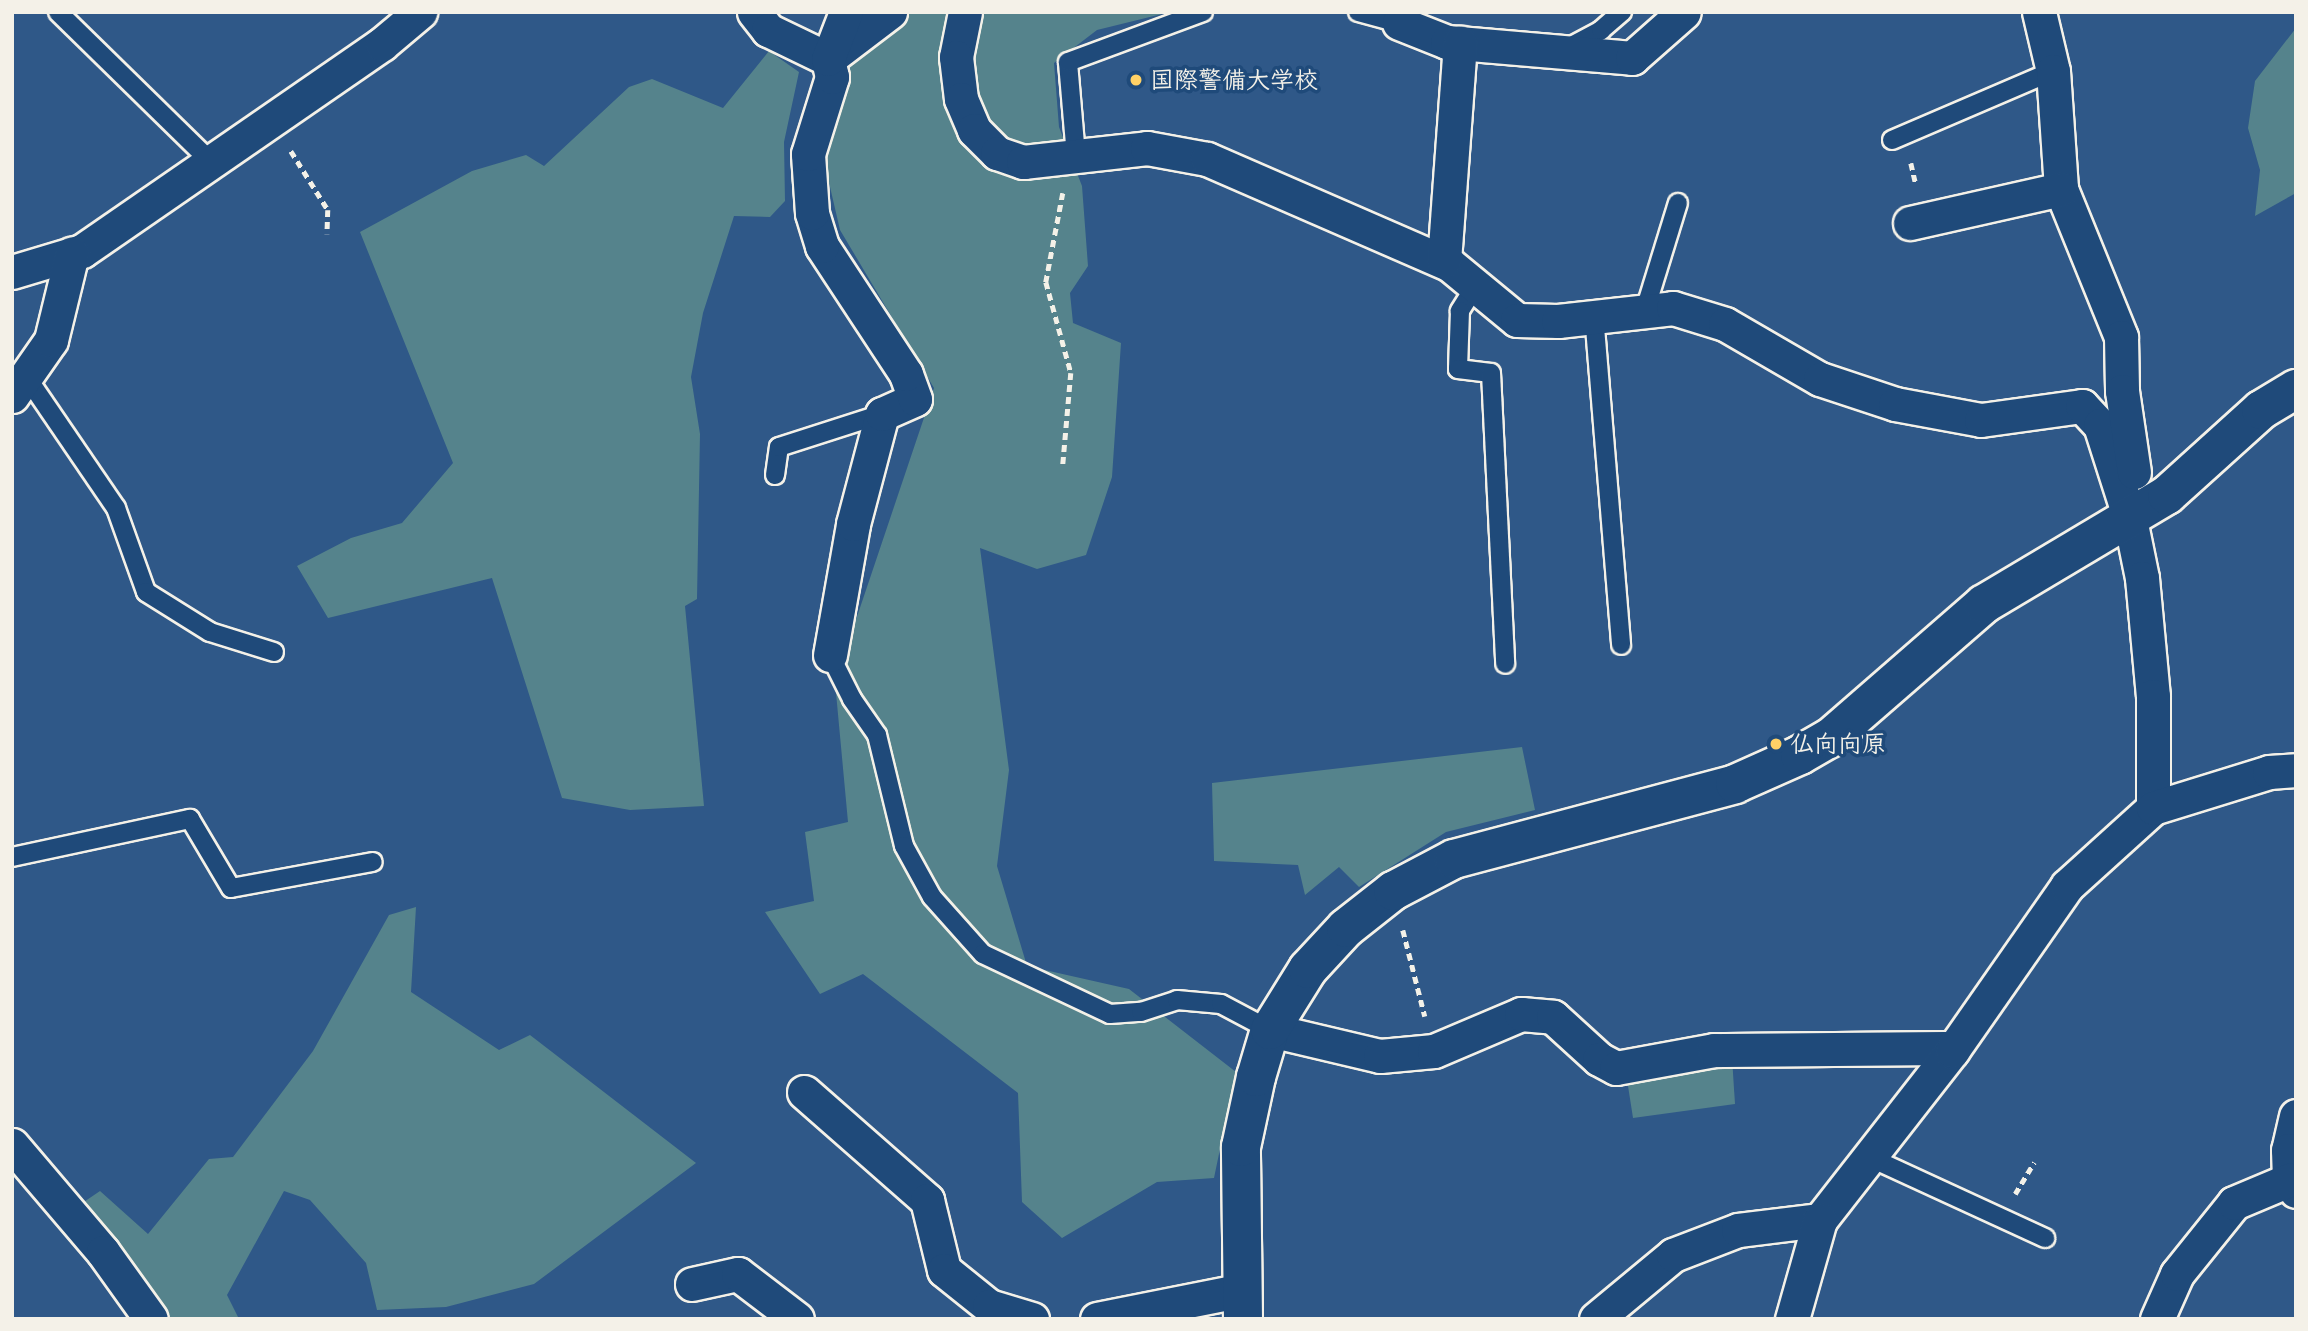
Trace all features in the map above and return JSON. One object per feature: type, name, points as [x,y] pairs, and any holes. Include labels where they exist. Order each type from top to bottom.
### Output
[{"type":"street","points":[[754,12],[768,30],[828,59]]},
{"type":"street","points":[[830,655],[853,524],[883,414],[915,399],[905,374],[822,246],[812,213],[808,153],[832,77],[828,59],[846,12]]},
{"type":"street","points":[[828,59],[865,35],[890,12]]},
{"type":"street","points":[[965,12],[956,57],[961,99],[974,130],[998,153],[1023,162],[1147,148],[1208,159],[1444,261],[1517,320],[1594,316],[1673,307],[1725,324],[1820,379],[1895,404],[1981,419],[2082,406],[2100,425],[2130,519],[2142,578],[2153,695],[2153,808]]},
{"type":"street","points":[[1399,23],[1460,43],[1632,58],[1684,12]]},
{"type":"street","points":[[2039,12],[2053,71],[2061,190],[2121,337],[2122,391],[2134,476],[2130,519]]},
{"type":"street","points":[[12,272],[72,254],[271,120],[416,13]]},
{"type":"street","points":[[1444,261],[1460,43]]},
{"type":"street","points":[[1917,221],[2061,190]]},
{"type":"street","points":[[20,387],[51,340],[72,254]]},
{"type":"street","points":[[1097,1319],[1243,1304],[1241,1147],[1270,1030],[1308,969],[1346,928],[1393,891],[1454,859],[1735,784],[1800,755],[1830,738],[1984,604],[2167,495],[2261,410],[2296,389]]},
{"type":"street","points":[[1792,1319],[1820,1220],[1954,1048],[2067,886],[2153,808],[2269,772],[2296,770]]},
{"type":"street","points":[[1270,1030],[1380,1056],[1434,1051],[1521,1014],[1553,1017],[1599,1059],[1616,1068],[1714,1050],[1954,1048]]},
{"type":"street","points":[[804,1092],[927,1200],[944,1270],[989,1306],[1032,1319]]},
{"type":"street","points":[[2157,1319],[2177,1275],[2234,1203],[2292,1186],[2288,1150],[2296,1116]]},
{"type":"street","points":[[12,1145],[103,1252],[151,1319]]},
{"type":"street","points":[[1596,1319],[1673,1255],[1738,1230],[1820,1220]]},
{"type":"street","points":[[692,1284],[738,1274],[797,1319]]},
{"type":"lane","points":[[58,12],[211,162]]},
{"type":"lane","points":[[1076,156],[1068,62],[1203,12]]},
{"type":"lane","points":[[1358,12],[1399,23]]},
{"type":"lane","points":[[1563,51],[1601,30],[1622,12]]},
{"type":"lane","points":[[1898,137],[2053,71]]},
{"type":"lane","points":[[1645,310],[1678,203]]},
{"type":"lane","points":[[1476,285],[1460,311],[1458,369],[1491,373],[1505,664]]},
{"type":"lane","points":[[1594,316],[1620,645]]},
{"type":"lane","points":[[20,387],[116,508],[146,592],[210,632],[274,652]]},
{"type":"lane","points":[[775,475],[779,447],[883,414]]},
{"type":"lane","points":[[830,655],[852,699],[877,735],[905,846],[932,897],[983,954],[1110,1014],[1141,1012],[1177,1000],[1221,1004],[1270,1030]]},
{"type":"lane","points":[[12,857],[190,819],[231,888],[373,862]]},
{"type":"lane","points":[[1869,1157],[2045,1238]]},
{"type":"path","points":[[271,120],[328,211],[327,234]]},
{"type":"path","points":[[1898,137],[1917,221]]},
{"type":"path","points":[[1063,465],[1071,373],[1046,282],[1055,216],[1076,156]]},
{"type":"path","points":[[1393,891],[1434,1051]]},
{"type":"green space","points":[[862,12],[1170,12],[1097,30],[1054,63],[1059,127],[1082,186],[1088,266],[1070,293],[1073,323],[1121,343],[1112,477],[1086,555],[1037,569],[980,548],[1009,770],[997,866],[1027,966],[1129,989],[1236,1072],[1214,1178],[1157,1182],[1062,1238],[1022,1202],[1018,1093],[863,974],[820,994],[765,912],[814,901],[805,832],[848,822],[835,682],[934,388],[840,230],[824,161]]},
{"type":"green space","points":[[2296,28],[2296,193],[2255,216],[2260,170],[2248,128],[2255,81]]},
{"type":"green space","points":[[769,51],[799,72],[784,142],[785,201],[770,217],[734,216],[703,313],[691,377],[700,434],[697,599],[685,606],[704,806],[630,810],[562,798],[492,578],[328,618],[297,566],[351,538],[402,523],[453,463],[360,232],[472,171],[526,155],[544,166],[629,87],[652,79],[723,108]]},
{"type":"green space","points":[[1522,747],[1535,810],[1446,832],[1359,887],[1339,867],[1305,895],[1298,865],[1214,861],[1212,783]]},
{"type":"green space","points":[[416,907],[411,992],[499,1050],[530,1035],[696,1163],[534,1284],[446,1307],[377,1310],[366,1263],[310,1200],[284,1191],[227,1295],[239,1319],[163,1319],[75,1208],[100,1191],[148,1234],[209,1159],[233,1157],[313,1051],[389,915]]},
{"type":"green space","points":[[1732,1058],[1735,1104],[1633,1118],[1626,1073]]},
{"type":"place","name":"国際警備大学校","points":[[1136,80]]},
{"type":"place","name":"仏向向原","points":[[1776,744]]}]
